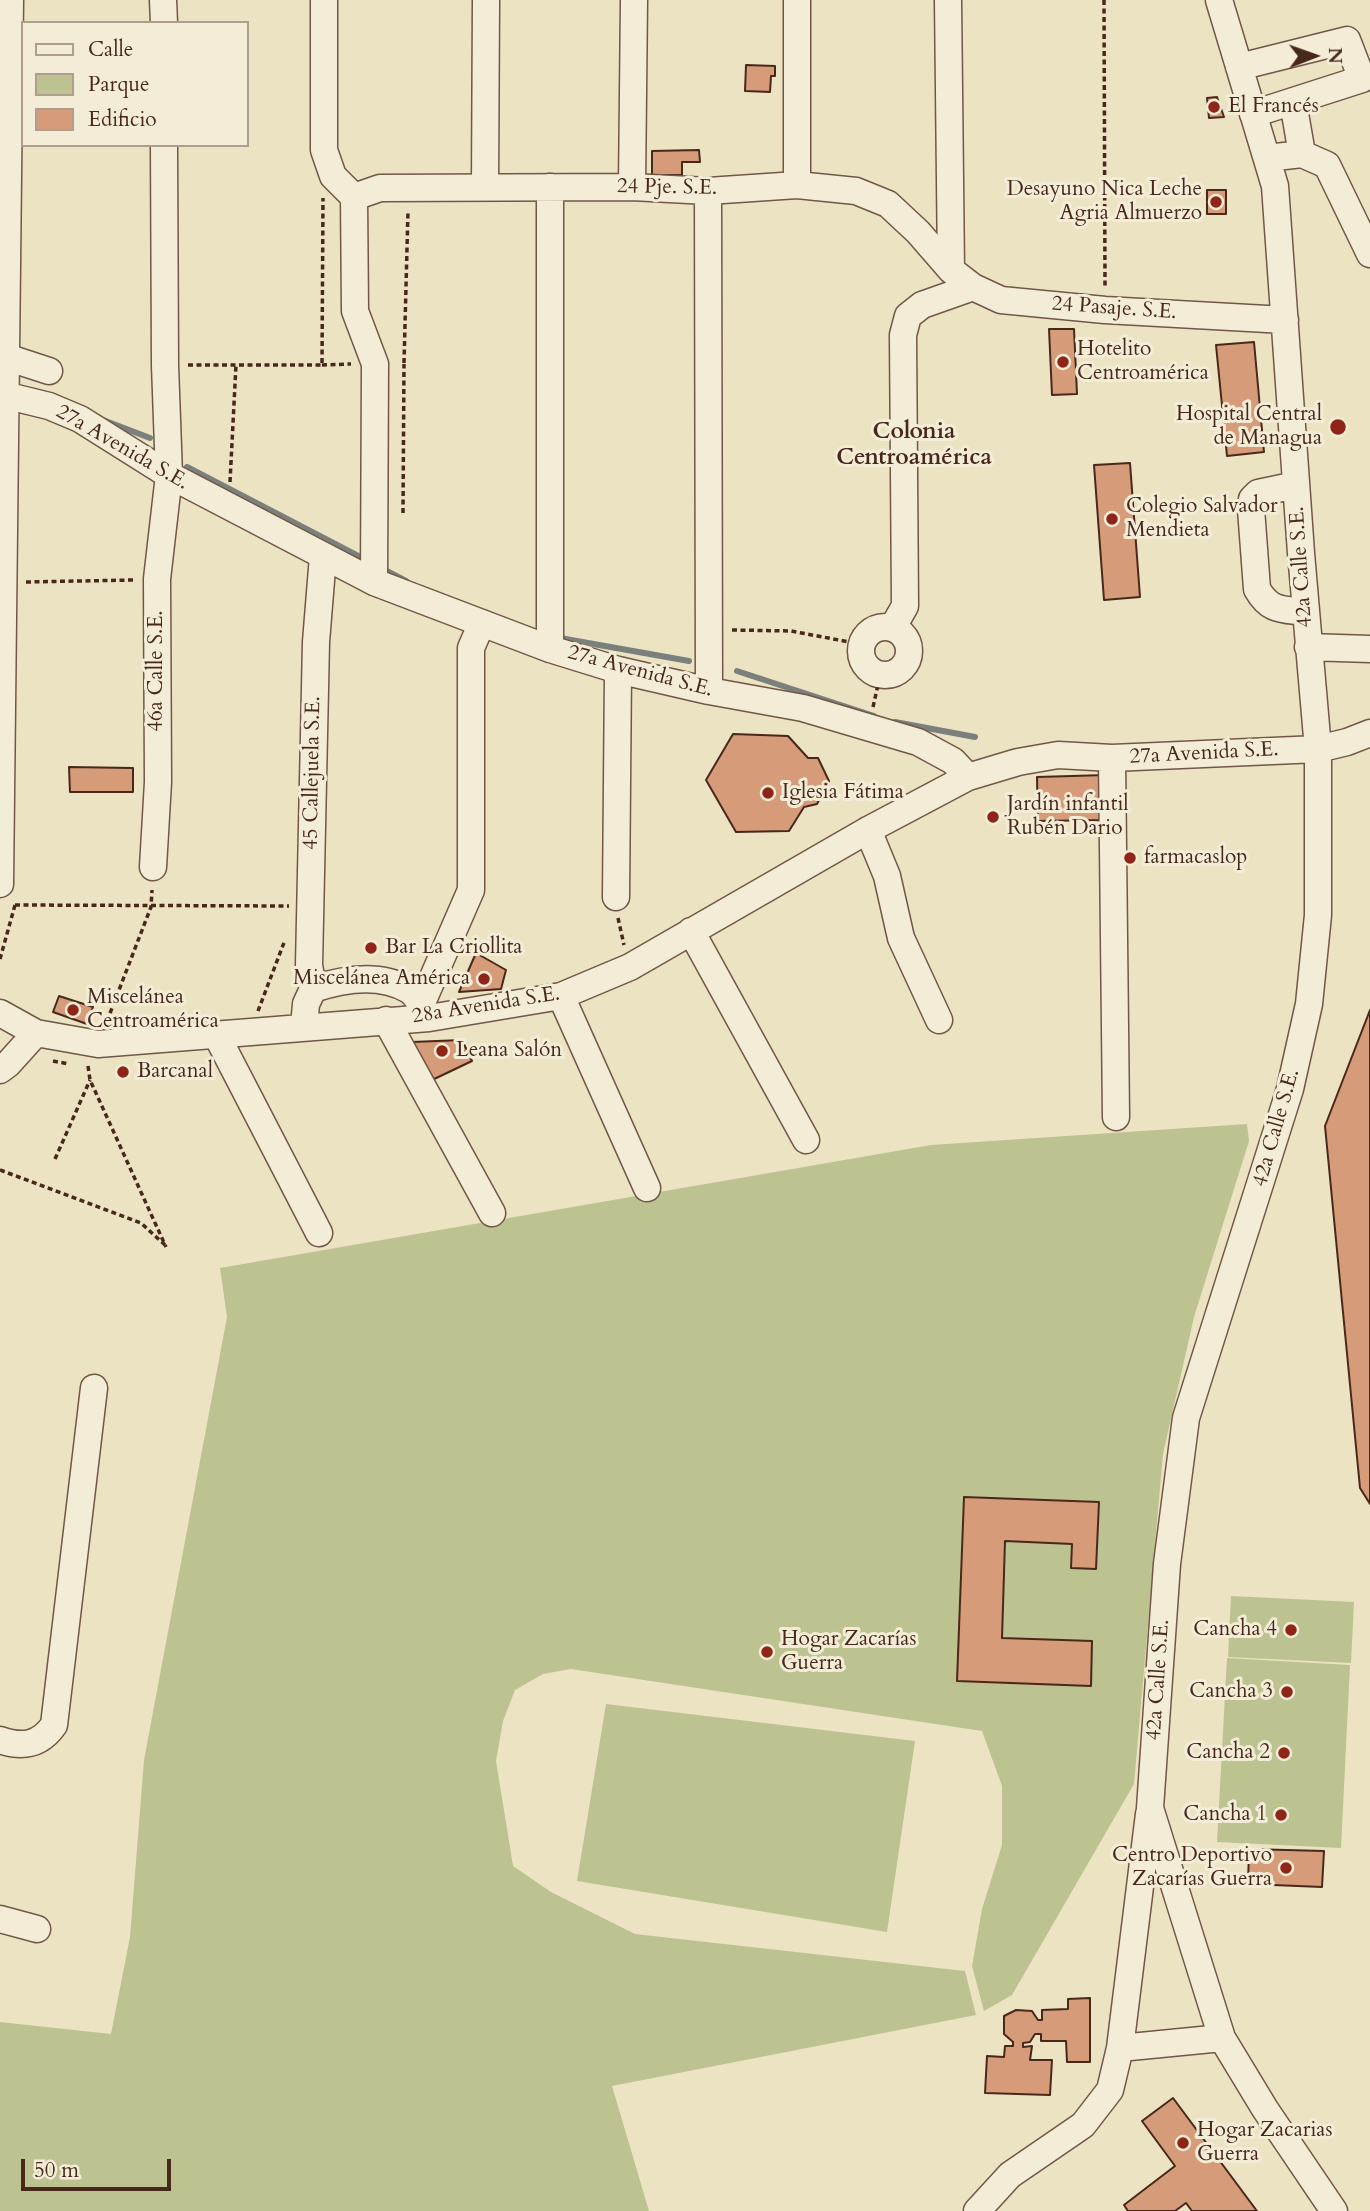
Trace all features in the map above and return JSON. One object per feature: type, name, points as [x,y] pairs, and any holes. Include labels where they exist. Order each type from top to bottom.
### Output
[{"type":"street","points":[[0,884],[10,0]]},
{"type":"street","points":[[163,0],[163,21]]},
{"type":"street","points":[[324,0],[324,150],[332,176],[354,197],[355,311],[375,364],[374,576]]},
{"type":"street","points":[[485,187],[486,0]]},
{"type":"street","points":[[632,187],[634,0]]},
{"type":"street","points":[[797,0],[797,186]]},
{"type":"street","points":[[947,0],[951,270]]},
{"type":"street","name":"42a Calle S.E.","points":[[1219,0],[1276,186],[1305,612],[1318,749],[1318,915],[1310,1004],[1290,1089],[1186,1418],[1167,1564],[1150,1808],[1222,2038],[1265,2109],[1334,2211]]},
{"type":"street","points":[[1239,67],[1347,40],[1362,79],[1253,114]]},
{"type":"street","points":[[1293,102],[1302,154]]},
{"type":"street","name":"46a Calle S.E.","points":[[153,867],[158,782],[157,579],[169,462],[165,365],[164,147]]},
{"type":"street","points":[[1267,158],[1302,154],[1327,165],[1370,254]]},
{"type":"street","name":"24 Pje. S.E.","points":[[354,197],[380,188],[632,187],[708,191],[797,186],[856,191],[888,204],[918,232],[951,270]]},
{"type":"street","points":[[550,187],[550,646]]},
{"type":"street","points":[[708,191],[709,691]]},
{"type":"street","name":"24 Pasaje. S.E.","points":[[951,270],[974,287],[1001,300],[1105,310],[1285,320]]},
{"type":"street","points":[[894,627],[905,606],[903,335],[908,316],[922,305],[974,287]]},
{"type":"street","points":[[4,377],[50,372]]},
{"type":"street","name":"27a Avenida S.E.","points":[[4,377],[49,406],[169,462],[323,556],[482,623],[618,670],[709,691],[803,708],[918,742],[953,761],[968,777],[1017,762],[1058,755],[1112,758],[1318,749],[1370,733]]},
{"type":"street","points":[[1296,485],[1258,493],[1252,499],[1251,509],[1258,589],[1264,601],[1273,608],[1305,612]]},
{"type":"street","name":"45 Callejuela S.E.","points":[[304,1027],[306,1004],[313,989],[310,965],[296,910],[323,556]]},
{"type":"street","points":[[425,1012],[471,890],[471,648],[482,623]]},
{"type":"street","points":[[894,627],[908,639],[910,658],[898,673],[880,676],[863,664],[860,644],[873,628],[894,627]]},
{"type":"street","points":[[1308,647],[1370,649]]},
{"type":"street","points":[[617,897],[618,670]]},
{"type":"street","points":[[1112,758],[1116,1117]]},
{"type":"street","name":"28a Avenida S.E.","points":[[0,1013],[36,1033],[98,1055],[216,1034],[386,1020],[425,1012],[561,996],[630,967],[868,830],[968,777]]},
{"type":"street","points":[[868,830],[887,876],[901,938],[939,1020]]},
{"type":"street","points":[[691,931],[806,1140]]},
{"type":"street","points":[[313,989],[340,980],[376,979],[411,991],[425,1012]]},
{"type":"street","points":[[561,996],[647,1188]]},
{"type":"street","points":[[386,1020],[492,1213]]},
{"type":"street","points":[[0,1070],[8,1065],[36,1033]]},
{"type":"street","points":[[216,1034],[319,1233]]},
{"type":"street","points":[[0,1740],[29,1745],[45,1738],[54,1725],[94,1388]]},
{"type":"street","points":[[977,2211],[1010,2175],[1083,2125],[1110,2090],[1120,2048],[1150,1808]]},
{"type":"street","points":[[0,1919],[37,1929]]},
{"type":"street","points":[[1120,2048],[1222,2038]]},
{"type":"path","points":[[1104,0],[1104,202],[1104,256],[1104,283],[1105,297],[1104,256]]},
{"type":"path","points":[[165,365],[322,365],[323,190]]},
{"type":"path","points":[[404,363],[408,203]]},
{"type":"path","points":[[230,471],[236,365]]},
{"type":"path","points":[[3,583],[157,579]]},
{"type":"path","points":[[709,630],[791,632],[860,644]]},
{"type":"path","points":[[873,705],[880,676]]},
{"type":"path","points":[[0,1170],[141,1223],[166,1247],[90,1080],[88,1066],[98,1055],[151,907],[153,867]]},
{"type":"path","points":[[617,897],[618,923],[630,967]]},
{"type":"path","points":[[0,959],[15,905],[296,910]]},
{"type":"path","points":[[254,1020],[287,935]]},
{"type":"path","points":[[55,1159],[90,1080]]},
{"type":"green space","name":"Hogar Zacarías Guerra","points":[[1247,1124],[1249,1141],[1194,1317],[1163,1454],[1134,1784],[1012,1995],[984,2011],[972,1966],[982,1909],[1002,1845],[1002,1786],[982,1731],[571,1669],[543,1674],[515,1690],[503,1721],[496,1761],[513,1866],[551,1892],[635,1934],[965,1971],[976,2015],[612,2086],[649,2211],[0,2211],[0,2022],[111,2034],[130,1937],[144,1760],[227,1317],[220,1268],[931,1145]]},
{"type":"green space","name":"Cancha 4","points":[[1231,1596],[1354,1602],[1351,1663],[1228,1657]]},
{"type":"green space","points":[[1227,1658],[1350,1665],[1341,1848],[1217,1842]]},
{"type":"green space","points":[[606,1704],[915,1741],[887,1932],[577,1881]]},
{"type":"building","points":[[746,65],[775,66],[770,92],[745,91]]},
{"type":"building","name":"El Francés","points":[[1217,97],[1224,117],[1209,118],[1207,98]]},
{"type":"building","points":[[699,150],[700,162],[682,162],[682,175],[652,175],[652,151]]},
{"type":"building","name":"Desayuno Nica Leche Agria Almuerzo","points":[[1207,190],[1226,190],[1226,214],[1207,214]]},
{"type":"building","name":"Hotelito Centroamérica","points":[[1049,329],[1074,329],[1077,394],[1052,395]]},
{"type":"building","points":[[1254,342],[1264,452],[1227,456],[1216,345]]},
{"type":"building","points":[[1130,463],[1140,597],[1104,600],[1094,465]]},
{"type":"building","name":"Iglesia Fátima","points":[[733,734],[788,736],[808,758],[818,758],[829,781],[817,804],[804,807],[789,831],[736,832],[706,780]]},
{"type":"building","points":[[69,767],[133,768],[133,792],[70,792]]},
{"type":"building","points":[[1106,775],[1106,820],[1038,821],[1037,777]]},
{"type":"building","name":"Miscelánea América","points":[[476,953],[506,970],[501,989],[459,992]]},
{"type":"building","name":"Miscelánea Centroamérica","points":[[59,996],[93,1007],[87,1024],[53,1012]]},
{"type":"building","points":[[1370,1010],[1370,1504],[1360,1488],[1325,1126]]},
{"type":"building","name":"Leana Salón","points":[[462,1040],[472,1061],[430,1081],[412,1042]]},
{"type":"building","points":[[964,1497],[1099,1502],[1096,1569],[1071,1568],[1072,1544],[1005,1541],[1002,1638],[1092,1641],[1091,1686],[957,1681]]},
{"type":"building","name":"Centro Deportivo Zacarías Guerra","points":[[1249,1849],[1324,1851],[1322,1887],[1248,1884]]},
{"type":"building","points":[[1090,1998],[1090,2062],[1067,2062],[1066,2041],[1041,2041],[1041,2034],[1035,2034],[1030,2042],[1023,2043],[1023,2047],[1032,2046],[1030,2060],[1052,2060],[1050,2095],[985,2093],[987,2056],[1004,2057],[1005,2046],[1013,2046],[1013,2042],[1004,2034],[1004,2016],[1016,2010],[1032,2011],[1038,2020],[1042,2020],[1042,2010],[1068,2009],[1068,1999]]},
{"type":"building","name":"Hogar Zacarias Guerra","points":[[1173,2098],[1257,2211],[1192,2211],[1186,2203],[1175,2211],[1128,2211],[1124,2205],[1175,2166],[1142,2121]]},
{"type":"waterway","points":[[103,420],[150,438]]},
{"type":"waterway","points":[[187,467],[366,560]]},
{"type":"waterway","points":[[381,568],[406,581]]},
{"type":"waterway","points":[[560,638],[689,661]]},
{"type":"waterway","points":[[737,671],[874,716]]},
{"type":"waterway","points":[[895,722],[975,737]]},
{"type":"place","name":"El Francés","points":[[1214,107]]},
{"type":"place","name":"Desayuno Nica Leche Agria Almuerzo","points":[[1216,202]]},
{"type":"place","name":"Hotelito Centroamérica","points":[[1063,362]]},
{"type":"place","name":"Hospital Central de Managua","points":[[1338,427]]},
{"type":"place","name":"Colegio Salvador Mendieta","points":[[1112,519]]},
{"type":"place","name":"Iglesia Fátima","points":[[768,793]]},
{"type":"place","name":"Jardín infantil Rubén Dario","points":[[993,817]]},
{"type":"place","name":"farmacaslop","points":[[1130,858]]},
{"type":"place","name":"Bar La Criollita","points":[[371,948]]},
{"type":"place","name":"Miscelánea América","points":[[484,979]]},
{"type":"place","name":"Miscelánea Centroamérica","points":[[73,1010]]},
{"type":"place","name":"Leana Salón","points":[[442,1051]]},
{"type":"place","name":"Barcanal","points":[[123,1072]]},
{"type":"place","name":"Cancha 4","points":[[1291,1630]]},
{"type":"place","name":"Hogar Zacarías Guerra","points":[[767,1652]]},
{"type":"place","name":"Cancha 3","points":[[1287,1692]]},
{"type":"place","name":"Cancha 2","points":[[1284,1753]]},
{"type":"place","name":"Cancha 1","points":[[1281,1815]]},
{"type":"place","name":"Centro Deportivo Zacarías Guerra","points":[[1286,1868]]},
{"type":"place","name":"Hogar Zacarias Guerra","points":[[1183,2143]]},
{"type":"district","name":"Colonia Centroamérica","points":[[914,446]]}]
